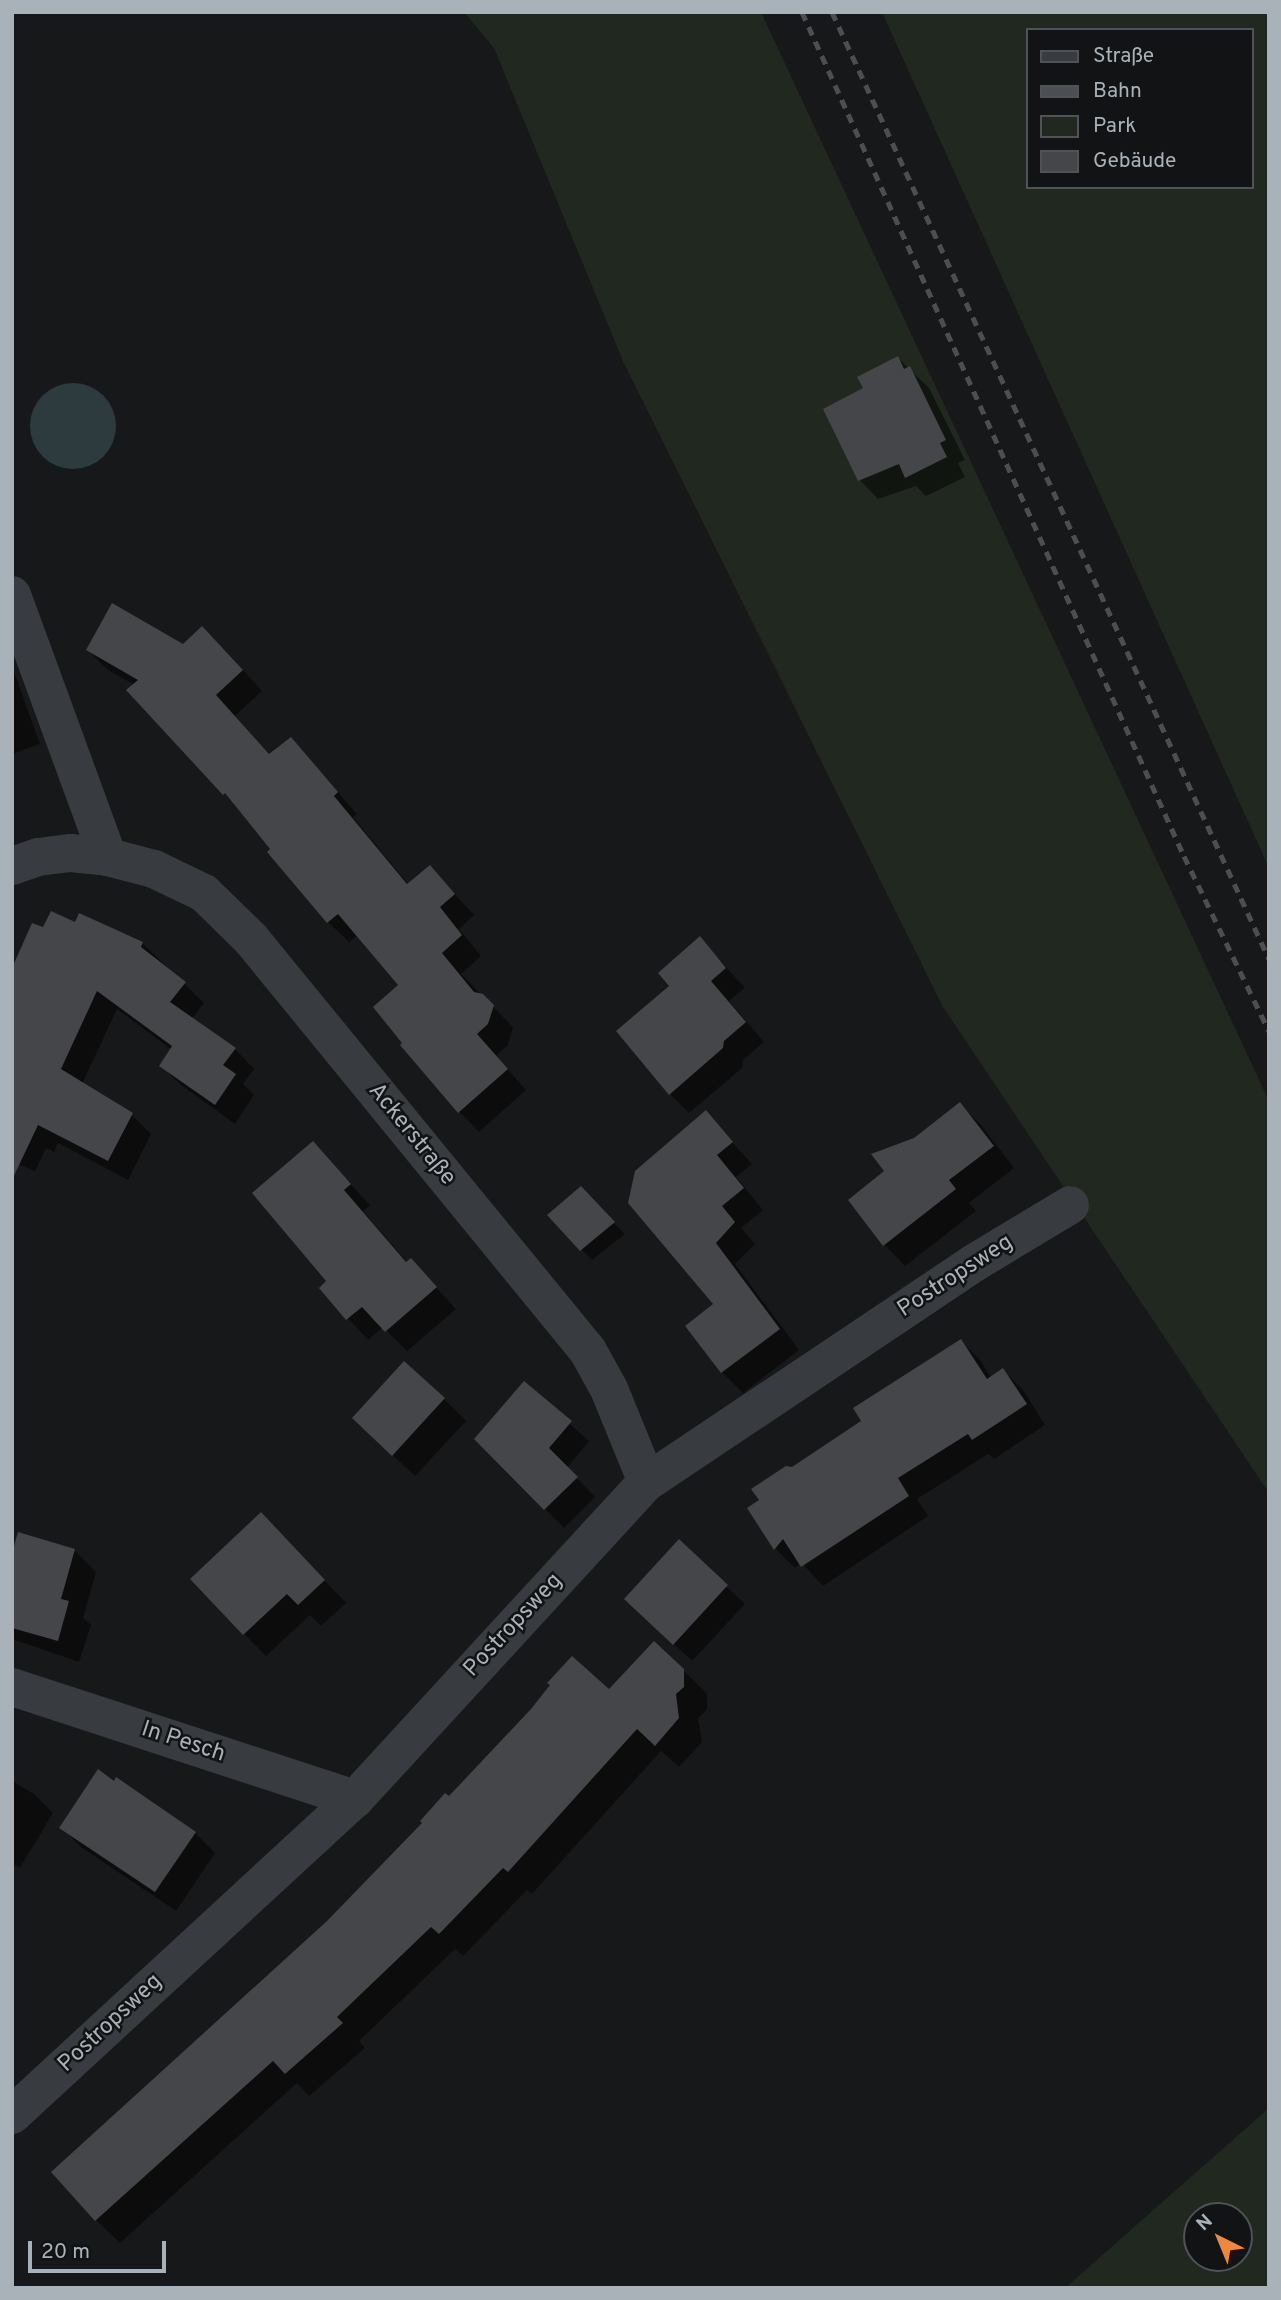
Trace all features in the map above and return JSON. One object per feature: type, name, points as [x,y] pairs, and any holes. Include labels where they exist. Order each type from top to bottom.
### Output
[{"type":"street","points":[[12,595],[108,857]]},
{"type":"street","name":"Ackerstraße","points":[[12,866],[38,857],[71,853],[108,857],[154,869],[204,893],[251,939],[588,1351],[610,1389],[647,1482]]},
{"type":"street","name":"Postropsweg","points":[[12,2115],[355,1799],[647,1482],[974,1263],[1070,1205]]},
{"type":"street","name":"In Pesch","points":[[12,1687],[355,1799]]},
{"type":"green space","points":[[464,12],[761,12],[1269,1101],[1269,1493],[943,1007],[623,361],[494,48]]},
{"type":"green space","points":[[882,12],[1269,12],[1269,868]]},
{"type":"green space","points":[[1269,2108],[1269,2288],[1065,2288]]},
{"type":"shaded area","points":[[73,383],[89,387],[103,396],[112,410],[116,426],[112,442],[103,456],[89,465],[73,469],[57,465],[43,456],[34,442],[30,426],[34,410],[43,396],[57,387]]},
{"type":"building","points":[[898,356],[904,369],[910,366],[946,440],[940,443],[947,457],[905,478],[899,464],[858,481],[823,409],[863,388],[857,377]]},
{"type":"building","points":[[112,603],[183,644],[202,626],[243,670],[216,695],[269,754],[291,737],[338,792],[334,796],[407,884],[430,865],[455,894],[440,907],[462,935],[442,953],[474,992],[483,994],[494,1005],[488,1024],[477,1034],[508,1069],[458,1113],[400,1045],[402,1043],[373,1007],[398,985],[338,914],[327,923],[267,852],[270,849],[225,793],[223,795],[126,690],[138,680],[86,650]]},
{"type":"building","points":[[51,911],[75,922],[79,913],[143,942],[141,947],[186,982],[170,1002],[236,1048],[223,1065],[236,1074],[215,1105],[159,1066],[172,1046],[97,991],[61,1069],[133,1113],[108,1161],[38,1125],[12,1180],[12,968],[32,923],[43,927]]},
{"type":"building","points":[[700,936],[726,968],[711,981],[746,1022],[724,1041],[723,1048],[669,1095],[616,1031],[669,986],[658,973]]},
{"type":"building","points":[[960,1102],[994,1146],[949,1180],[956,1189],[883,1246],[848,1200],[884,1171],[871,1154],[914,1138]]},
{"type":"building","points":[[706,1110],[733,1142],[717,1155],[744,1188],[722,1206],[735,1222],[716,1243],[780,1329],[721,1373],[685,1326],[713,1304],[628,1203],[635,1171]]},
{"type":"building","points":[[313,1141],[351,1184],[344,1190],[406,1262],[411,1258],[437,1287],[385,1332],[362,1307],[346,1320],[319,1288],[326,1281],[252,1193]]},
{"type":"building","points":[[581,1186],[615,1222],[580,1251],[547,1215]]},
{"type":"building","points":[[961,1339],[987,1379],[1003,1368],[1027,1404],[972,1440],[968,1434],[898,1478],[909,1496],[801,1567],[783,1539],[774,1550],[747,1508],[759,1500],[751,1489],[786,1466],[792,1467],[861,1421],[853,1408]]},
{"type":"building","points":[[404,1361],[445,1398],[392,1456],[352,1418]]},
{"type":"building","points":[[524,1381],[572,1421],[549,1448],[578,1477],[544,1510],[474,1439]]},
{"type":"building","points":[[261,1512],[325,1580],[298,1605],[287,1594],[243,1635],[190,1579]]},
{"type":"building","points":[[18,1532],[75,1549],[61,1599],[69,1601],[58,1641],[12,1628],[12,1553]]},
{"type":"building","points":[[679,1539],[728,1585],[673,1645],[624,1599]]},
{"type":"building","points":[[654,1641],[684,1669],[684,1687],[676,1694],[679,1718],[655,1746],[637,1729],[508,1872],[503,1868],[439,1934],[431,1927],[337,2017],[343,2023],[285,2074],[273,2061],[95,2221],[51,2172],[327,1921],[422,1823],[420,1821],[445,1793],[449,1796],[531,1709],[550,1685],[547,1683],[572,1656],[609,1689]]},
{"type":"building","points":[[98,1769],[114,1781],[116,1777],[196,1832],[155,1892],[59,1828]]},
{"type":"railway","points":[[802,12],[1184,856],[1269,1031]]},
{"type":"railway","points":[[832,12],[1269,959]]}]
